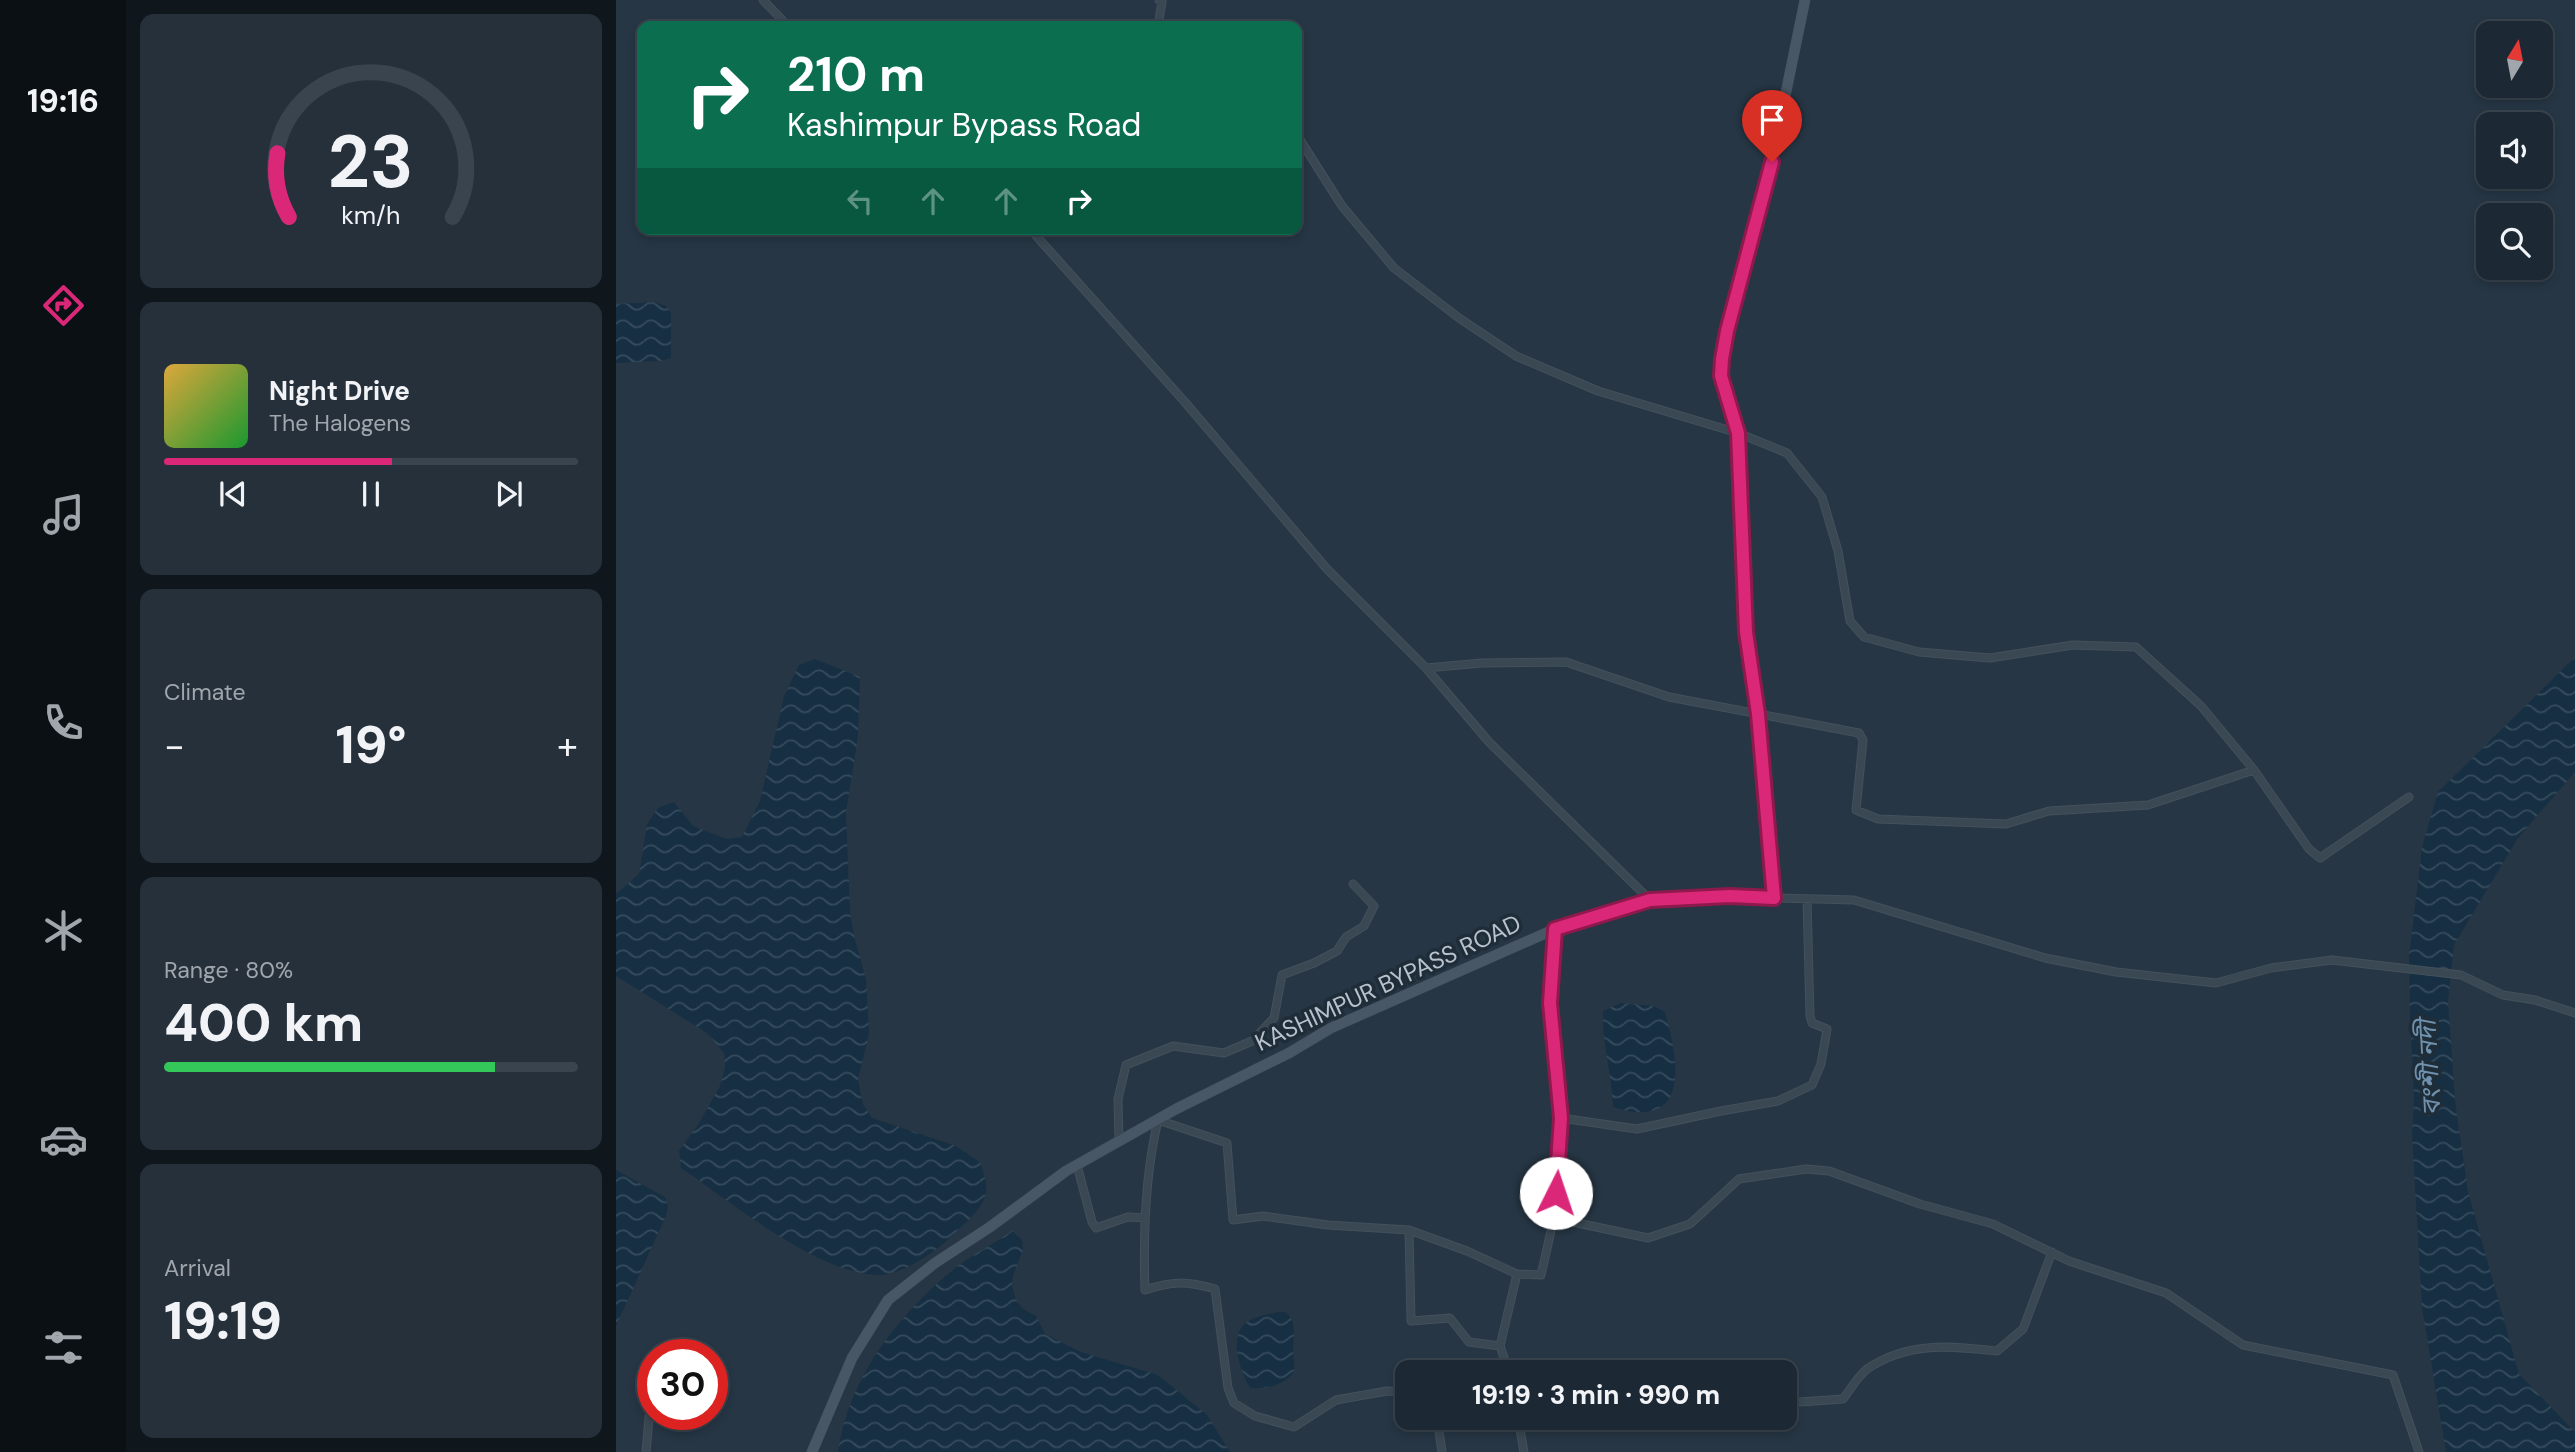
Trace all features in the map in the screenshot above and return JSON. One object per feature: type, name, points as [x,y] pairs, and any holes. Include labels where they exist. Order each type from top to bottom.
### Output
[{"type":"main road","points":[[1774,898],[1758,714],[1746,632],[1738,433],[1721,376],[1722,359],[1766,189],[1805,0]]},
{"type":"main road","name":"KASHIMPUR BYPASS ROAD","points":[[812,1452],[852,1358],[888,1300],[935,1263],[1077,1165],[1208,1091],[1289,1052],[1331,1028],[1555,929],[1650,900],[1730,896],[1774,898]]},
{"type":"street","points":[[763,0],[783,21]]},
{"type":"street","points":[[1159,0],[1162,2],[1159,21]]},
{"type":"street","points":[[1302,143],[1342,206],[1394,268],[1516,356],[1598,391],[1738,433],[1787,453],[1822,497],[1838,551],[1850,621],[1864,638],[1919,652],[1990,658],[2073,645],[2136,647],[2201,706],[2255,770],[2309,849],[2320,858],[2409,797]]},
{"type":"street","points":[[1035,235],[1184,401],[1328,569],[1426,668],[1489,742],[1650,900]]},
{"type":"street","points":[[1426,668],[1482,663],[1566,662],[1669,697],[1859,733],[1863,740],[1856,810],[1878,819],[2006,824],[2049,811],[2148,805],[2255,770]]},
{"type":"street","points":[[1119,1142],[1118,1099],[1126,1065],[1173,1046],[1224,1053],[1252,1041],[1273,1018],[1282,975],[1337,951],[1346,937],[1364,926],[1374,906],[1353,884]]},
{"type":"street","points":[[1774,898],[1854,900],[2045,958],[2116,972],[2216,983],[2271,968],[2332,960],[2459,975],[2503,995],[2535,1000],[2575,1013]]},
{"type":"street","points":[[1561,1118],[1637,1129],[1778,1101],[1812,1085],[1821,1064],[1827,1029],[1812,1023],[1810,1016],[1807,899]]},
{"type":"street","points":[[1395,1391],[1336,1400],[1294,1427],[1255,1416],[1234,1403],[1227,1388],[1214,1289],[1202,1285],[1169,1282],[1145,1290],[1145,1218],[1150,1152],[1158,1120],[1227,1143],[1233,1220],[1263,1216],[1328,1226],[1409,1230],[1467,1251],[1517,1274],[1541,1275],[1554,1218],[1561,1118],[1550,1003],[1555,929]]},
{"type":"street","points":[[1077,1165],[1092,1222],[1097,1228],[1128,1217],[1145,1218]]},
{"type":"street","points":[[1554,1218],[1648,1238],[1690,1224],[1739,1179],[1806,1169],[1829,1171],[1920,1204],[1993,1223],[2069,1261],[2166,1293],[2243,1345],[2393,1375],[2419,1452]]},
{"type":"street","points":[[1409,1230],[1411,1321],[1450,1318],[1469,1342],[1500,1346]]},
{"type":"street","points":[[1797,1402],[1843,1399],[1865,1370],[1898,1353],[1946,1345],[1997,1351],[2022,1329],[2052,1252]]},
{"type":"street","points":[[1507,1360],[1500,1346],[1517,1274]]},
{"type":"street","points":[[646,1452],[648,1430]]},
{"type":"street","points":[[1439,1430],[1442,1452]]},
{"type":"street","points":[[1520,1430],[1524,1452]]},
{"type":"water","points":[[654,302],[666,306],[671,313],[671,358],[616,363],[616,304]]},
{"type":"water","name":"বংশী নদী","points":[[2575,657],[2575,772],[2518,838],[2454,945],[2448,1001],[2455,1100],[2468,1192],[2519,1374],[2575,1432],[2575,1452],[2446,1452],[2422,1307],[2412,1135],[2414,1097],[2409,957],[2422,847],[2438,792]]},
{"type":"water","points":[[815,659],[860,677],[858,736],[846,813],[850,911],[866,979],[869,1034],[858,1079],[863,1104],[872,1118],[956,1146],[981,1163],[986,1183],[982,1203],[974,1215],[952,1236],[918,1262],[887,1274],[853,1271],[802,1249],[681,1168],[679,1151],[720,1086],[725,1067],[724,1053],[707,1033],[616,976],[616,894],[639,874],[647,824],[658,808],[674,802],[693,826],[727,839],[742,837],[760,801],[784,696],[799,665]]},
{"type":"water","points":[[1621,1003],[1654,1006],[1665,1012],[1674,1051],[1674,1087],[1667,1101],[1656,1110],[1638,1112],[1613,1107],[1603,1011]]},
{"type":"water","points":[[616,1170],[665,1197],[668,1206],[666,1216],[616,1326]]},
{"type":"water","points":[[1012,1231],[1022,1240],[1023,1250],[1013,1276],[1012,1286],[1016,1300],[1023,1309],[1036,1316],[1045,1334],[1081,1352],[1158,1375],[1207,1415],[1230,1452],[838,1452],[852,1400],[863,1376],[893,1331],[910,1310],[949,1273]]},
{"type":"water","points":[[1286,1312],[1293,1325],[1294,1372],[1285,1381],[1274,1386],[1250,1388],[1239,1362],[1238,1334],[1250,1320]]},
{"type":"route","points":[[1556,1193],[1561,1118],[1550,1003],[1555,929],[1650,900],[1730,896],[1774,898],[1758,714],[1746,632],[1738,433],[1721,376],[1727,331],[1772,162]]}]
